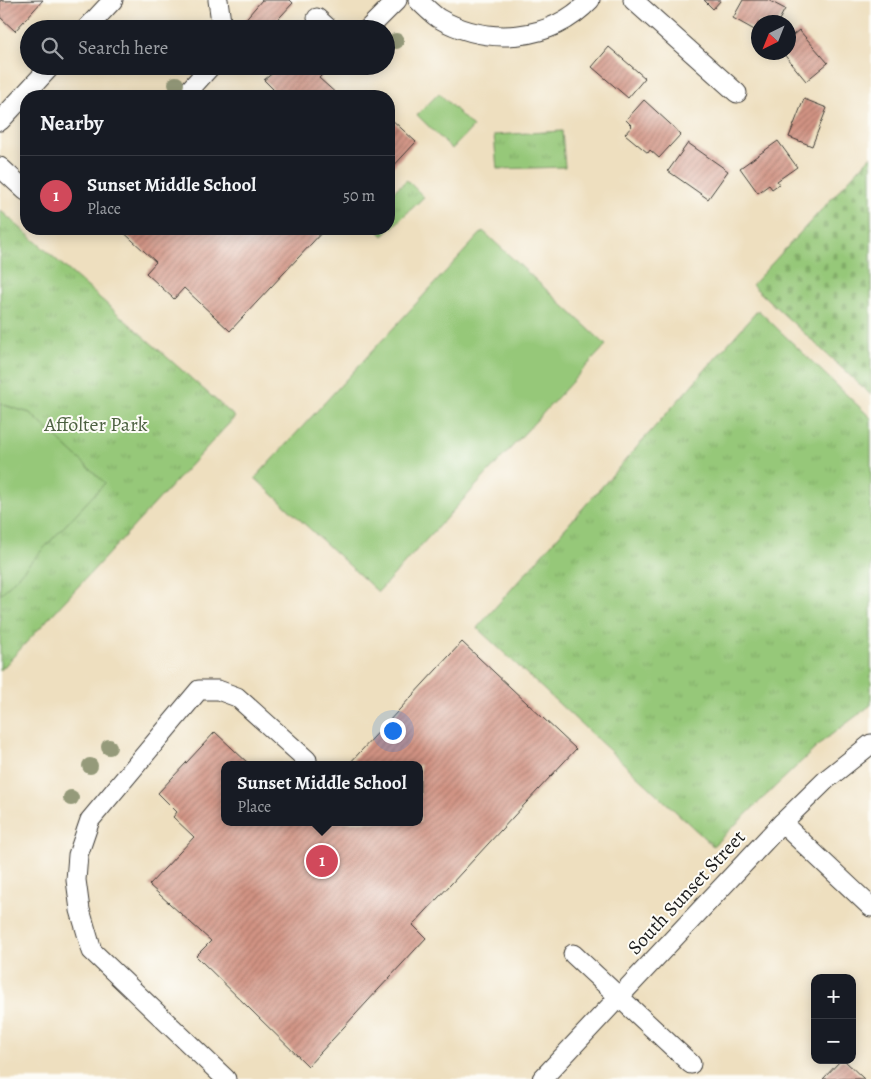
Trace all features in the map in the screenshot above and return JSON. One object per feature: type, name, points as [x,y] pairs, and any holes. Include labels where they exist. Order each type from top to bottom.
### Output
[{"type":"street","points":[[94,20],[112,0]]},
{"type":"street","points":[[218,0],[221,20]]},
{"type":"street","points":[[377,20],[397,0]]},
{"type":"street","points":[[418,0],[437,17],[469,32],[504,37],[540,32],[572,16],[590,0]]},
{"type":"street","points":[[633,0],[737,93]]},
{"type":"street","points":[[29,90],[43,75]]},
{"type":"street","points":[[189,90],[203,75]]},
{"type":"street","points":[[0,121],[20,99]]},
{"type":"street","points":[[0,167],[20,185]]},
{"type":"street","points":[[226,1079],[92,951],[80,910],[76,880],[78,855],[90,820],[199,690],[218,690],[237,697],[307,760]]},
{"type":"street","name":"South Sunset Street","points":[[542,1079],[782,823],[827,779],[871,744]]},
{"type":"street","points":[[782,823],[871,907]]},
{"type":"street","points":[[573,954],[691,1064]]},
{"type":"green space","points":[[439,93],[473,127],[452,149],[417,115]]},
{"type":"green space","points":[[562,131],[565,167],[497,169],[494,135]]},
{"type":"green space","points":[[871,156],[871,395],[752,285]]},
{"type":"green space","points":[[407,180],[424,197],[395,225],[395,190]]},
{"type":"green space","name":"Affolter Park","points":[[0,210],[20,228],[20,235],[28,235],[235,417],[0,671]]},
{"type":"green space","points":[[483,231],[606,345],[378,592],[255,478]]},
{"type":"green space","points":[[758,310],[871,418],[871,705],[823,741],[713,846],[477,628]]},
{"type":"green space","points":[[0,404],[30,413],[105,483],[0,595]]},
{"type":"building","points":[[0,0],[43,0],[25,20],[20,20],[20,25],[15,31],[0,17]]},
{"type":"building","points":[[262,0],[290,0],[293,3],[277,20],[245,20]]},
{"type":"building","points":[[704,0],[721,0],[713,9]]},
{"type":"building","points":[[743,0],[768,0],[785,9],[782,15],[751,15],[751,28],[733,18]]},
{"type":"building","points":[[799,30],[828,63],[806,81],[789,60],[796,60],[796,32]]},
{"type":"building","points":[[609,47],[645,78],[628,98],[592,67]]},
{"type":"building","points":[[270,75],[322,75],[319,78],[332,90],[272,90],[264,80]]},
{"type":"building","points":[[804,99],[827,108],[812,146],[789,137]]},
{"type":"building","points":[[644,100],[681,134],[659,158],[650,150],[648,153],[625,134],[632,126],[626,120]]},
{"type":"building","points":[[395,123],[416,142],[395,165]]},
{"type":"building","points":[[778,141],[797,167],[777,181],[779,184],[772,189],[769,185],[758,193],[740,168]]},
{"type":"building","points":[[688,143],[728,171],[708,199],[668,171]]},
{"type":"building","points":[[127,235],[319,235],[230,331],[184,288],[174,299],[146,273],[156,262]]},
{"type":"building","points":[[462,642],[576,749],[413,925],[426,938],[308,1066],[196,956],[211,941],[149,885],[194,837],[173,817],[177,812],[158,793],[215,732],[246,761],[221,761],[221,826],[423,826],[423,761],[352,761]]},
{"type":"building","points":[[837,1064],[848,1064],[864,1079],[823,1079]]},
{"type":"place","name":"Sunset Middle School","points":[[322,861]]}]
